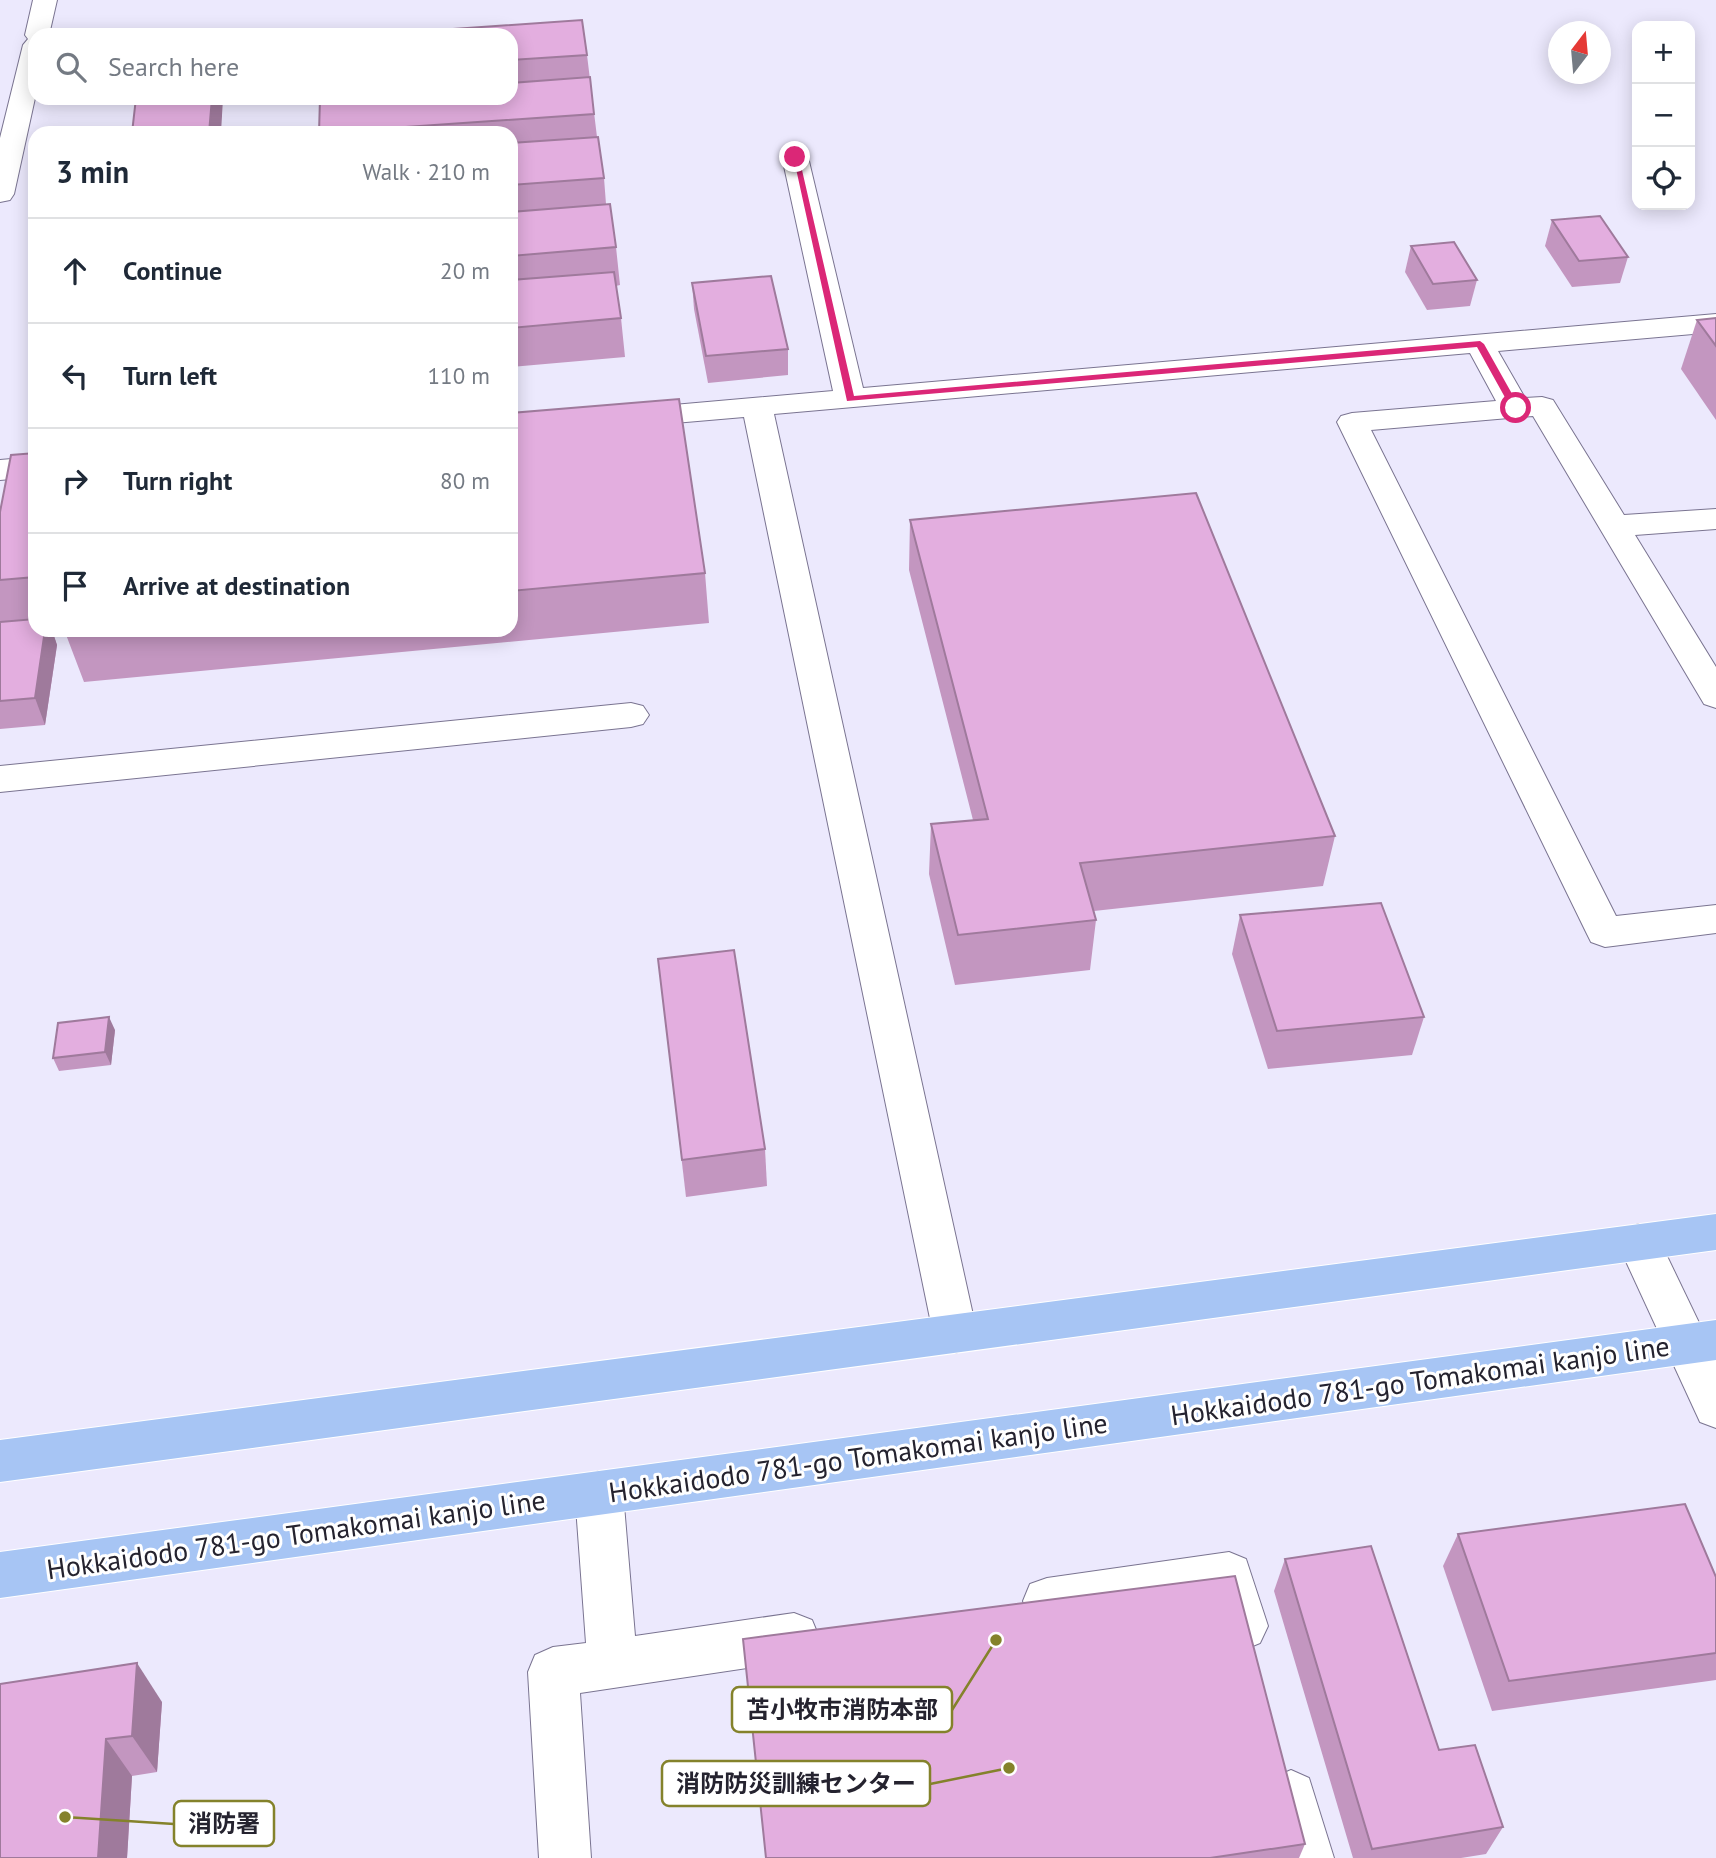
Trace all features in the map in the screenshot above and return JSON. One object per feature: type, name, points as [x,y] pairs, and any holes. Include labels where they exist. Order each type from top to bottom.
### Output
[{"type":"main road","points":[[0,1461],[1716,1232]]},
{"type":"main road","name":"Hokkaidodo 781-go Tomakomai kanjo line","points":[[0,1575],[1702,1342]]},
{"type":"street","points":[[39,28],[46,0]]},
{"type":"street","points":[[0,194],[28,75]]},
{"type":"street","points":[[795,157],[850,399]]},
{"type":"street","points":[[607,419],[1716,323]]},
{"type":"street","points":[[1480,344],[1516,408]]},
{"type":"street","points":[[1716,696],[1542,406],[1352,422],[1605,932],[1716,919]]},
{"type":"street","points":[[757,407],[955,1333]]},
{"type":"street","points":[[0,470],[28,468]]},
{"type":"street","points":[[1614,526],[1716,519]]},
{"type":"street","points":[[0,779],[631,715]]},
{"type":"street","points":[[1639,1242],[1702,1342],[1716,1407]]},
{"type":"street","points":[[599,1493],[612,1664]]},
{"type":"street","points":[[1010,1606],[1229,1574],[1254,1665]]},
{"type":"street","points":[[565,1858],[554,1672],[832,1632]]},
{"type":"street","points":[[1279,1755],[1308,1858]]},
{"type":"building","points":[[582,20],[587,55],[518,60],[518,28],[467,28]]},
{"type":"building","points":[[590,77],[594,114],[420,126],[319,126],[320,105],[518,105],[518,82]]},
{"type":"building","points":[[135,105],[211,105],[210,126],[133,126]]},
{"type":"building","points":[[598,137],[604,178],[518,184],[518,143]]},
{"type":"building","points":[[610,204],[616,247],[518,255],[518,211]]},
{"type":"building","points":[[1600,216],[1628,257],[1579,261],[1552,220]]},
{"type":"building","points":[[1454,242],[1477,280],[1433,284],[1411,246]]},
{"type":"building","points":[[614,272],[621,318],[518,327],[518,279]]},
{"type":"building","points":[[771,276],[788,349],[706,356],[692,283]]},
{"type":"building","points":[[1716,318],[1716,346],[1697,320]]},
{"type":"building","points":[[679,399],[705,573],[518,590],[518,412]]},
{"type":"building","points":[[28,454],[28,578],[0,580],[0,512],[11,455]]},
{"type":"building","points":[[1196,493],[1335,836],[1080,863],[1096,920],[958,935],[931,824],[988,819],[910,520]]},
{"type":"building","points":[[28,620],[28,637],[44,637],[35,698],[0,701],[0,622]]},
{"type":"building","points":[[1381,903],[1424,1017],[1277,1031],[1240,915]]},
{"type":"building","points":[[734,950],[765,1149],[682,1160],[658,959]]},
{"type":"building","points":[[109,1017],[105,1052],[53,1058],[58,1023]]},
{"type":"building","points":[[1685,1504],[1716,1577],[1716,1653],[1509,1681],[1458,1534]]},
{"type":"building","points":[[1371,1546],[1439,1750],[1475,1745],[1503,1827],[1372,1849],[1285,1559]]},
{"type":"building","points":[[1235,1576],[1305,1844],[1210,1858],[766,1858],[743,1639]]},
{"type":"building","points":[[137,1663],[132,1736],[106,1739],[98,1858],[0,1858],[0,1684]]},
{"type":"place","name":"苫小牧市消防本部","points":[[996,1640]]},
{"type":"place","name":"消防防災訓練センター","points":[[1009,1768]]},
{"type":"place","name":"消防署","points":[[65,1817]]},
{"type":"route","points":[[795,157],[850,399],[1480,344],[1516,408]]}]
